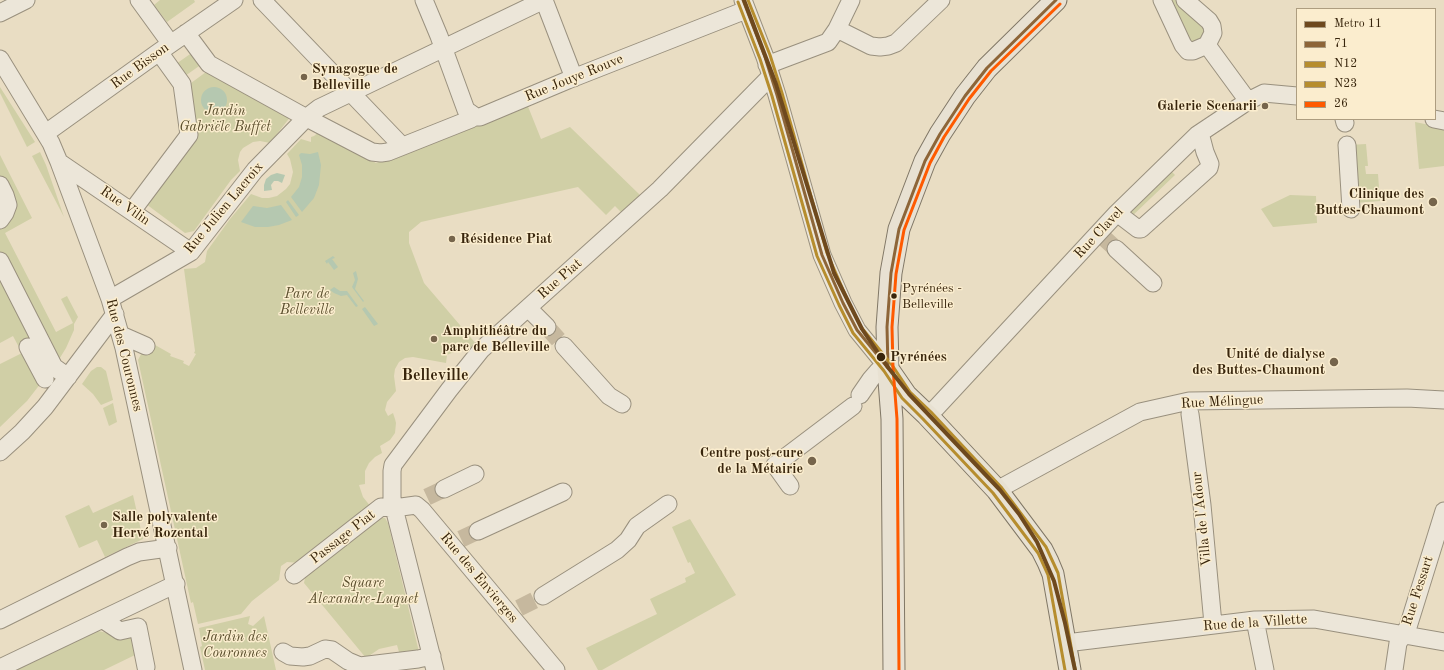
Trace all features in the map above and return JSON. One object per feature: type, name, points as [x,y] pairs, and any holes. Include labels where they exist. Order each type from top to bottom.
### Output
[{"type":"main road","points":[[894,670],[892,419],[888,368],[887,327],[891,273],[899,229],[925,161],[940,134],[969,90],[987,68],[1056,0]]},
{"type":"main road","points":[[888,368],[906,395],[927,415],[997,490],[1042,550],[1048,562],[1055,585],[1070,670]]},
{"type":"street","points":[[0,13],[26,0]]},
{"type":"street","points":[[132,211],[189,135],[182,84],[164,46],[139,0]]},
{"type":"street","points":[[262,0],[402,146]]},
{"type":"street","points":[[424,0],[466,110],[473,116]]},
{"type":"street","points":[[544,0],[574,78]]},
{"type":"street","name":"Rue Julien Lacroix","points":[[0,452],[41,412],[68,377],[113,307],[191,252],[244,182],[306,118],[319,108],[351,92],[544,0]]},
{"type":"street","points":[[769,70],[828,42],[837,29],[851,0]]},
{"type":"street","points":[[837,29],[871,46],[888,46],[896,43],[941,0]]},
{"type":"street","points":[[1162,0],[1183,45],[1188,50],[1193,51],[1207,45],[1213,33],[1212,26],[1209,21],[1185,0]]},
{"type":"street","name":"Rue Bisson","points":[[46,133],[164,46],[186,33],[225,3]]},
{"type":"street","points":[[744,5],[769,70],[822,255],[857,330],[888,368],[873,376],[856,400],[775,465],[790,486]]},
{"type":"street","name":"Rue Jouye Rouve","points":[[306,118],[372,152],[388,152],[471,119],[473,116],[480,117],[744,5]]},
{"type":"street","points":[[186,33],[209,64],[306,118]]},
{"type":"street","points":[[1207,45],[1248,100]]},
{"type":"street","name":"Rue des Couronnes","points":[[0,59],[46,133],[59,162],[113,307],[121,335],[176,584],[193,670]]},
{"type":"street","name":"Rue Piat","points":[[424,664],[392,498],[393,465],[481,350],[660,190],[769,70]]},
{"type":"street","name":"Rue Clavel","points":[[927,415],[936,408],[1101,235],[1117,213],[1200,133],[1248,100],[1264,93],[1296,96]]},
{"type":"street","points":[[1117,213],[1138,229],[1141,229],[1209,168],[1210,164],[1200,133]]},
{"type":"street","points":[[1346,145],[1352,209]]},
{"type":"street","name":"Rue Vilin","points":[[59,162],[191,252]]},
{"type":"street","points":[[0,185],[8,205],[0,220]]},
{"type":"street","points":[[1116,249],[1153,284]]},
{"type":"street","points":[[0,261],[54,366],[68,377]]},
{"type":"street","points":[[528,308],[547,327]]},
{"type":"street","points":[[121,335],[146,346]]},
{"type":"street","points":[[32,345],[47,376]]},
{"type":"street","points":[[564,346],[609,396],[622,404]]},
{"type":"street","name":"Rue Mélingue","points":[[997,490],[1140,412],[1189,402],[1400,398],[1444,400]]},
{"type":"street","name":"Villa de l'Adour","points":[[1190,414],[1202,505],[1213,624]]},
{"type":"street","points":[[444,489],[475,474]]},
{"type":"street","points":[[478,531],[563,492]]},
{"type":"street","name":"Rue des Envierges","points":[[394,508],[421,501],[422,510],[455,541],[514,611],[556,670]]},
{"type":"street","points":[[543,596],[617,550],[628,540],[636,526],[668,504]]},
{"type":"street","name":"Passage Piat","points":[[294,575],[381,507],[394,508]]},
{"type":"street","name":"Rue Fessart","points":[[1394,670],[1398,643],[1408,627],[1444,511]]},
{"type":"street","points":[[0,620],[139,552],[168,548]]},
{"type":"street","points":[[0,668],[176,584]]},
{"type":"street","points":[[102,619],[120,631],[138,627],[146,667]]},
{"type":"street","name":"Rue de la Villette","points":[[1066,643],[1213,624],[1255,620],[1314,619],[1444,642]]},
{"type":"street","points":[[1255,620],[1265,670]]},
{"type":"street","points":[[283,652],[290,656],[303,657],[310,656],[325,649],[332,650],[358,668],[424,664]]},
{"type":"green space","points":[[160,0],[194,0],[195,2],[167,22],[154,5]]},
{"type":"green space","points":[[1166,0],[1179,0],[1206,23],[1206,36],[1191,46]]},
{"type":"green space","points":[[193,52],[202,64],[185,76],[176,64]]},
{"type":"green space","name":"Jardin Gabriële Buffet","points":[[206,72],[291,116],[270,143],[260,141],[253,142],[243,148],[240,152],[238,160],[240,171],[231,180],[194,231],[185,233],[146,204],[195,137],[187,86]]},
{"type":"green space","points":[[0,87],[35,142],[27,147],[0,93]]},
{"type":"green space","name":"Parc de Belleville","points":[[527,104],[541,139],[570,127],[640,195],[622,213],[615,206],[606,215],[578,187],[421,222],[409,232],[409,243],[424,283],[477,345],[463,348],[447,355],[446,363],[413,357],[405,358],[399,362],[395,369],[394,376],[396,391],[387,402],[385,410],[388,416],[393,413],[396,423],[395,433],[390,440],[380,446],[382,453],[369,463],[365,471],[365,484],[359,485],[363,497],[371,507],[300,563],[287,562],[281,566],[279,580],[252,601],[241,614],[198,624],[193,602],[191,603],[138,360],[148,341],[171,354],[170,356],[184,361],[183,363],[189,366],[196,354],[194,353],[195,351],[184,269],[196,268],[205,262],[207,251],[230,219],[251,194],[262,198],[269,198],[277,196],[286,189],[290,184],[293,172],[290,159],[287,154],[301,139],[311,142],[311,137],[319,132],[376,163]]},
{"type":"green space","points":[[1415,122],[1444,128],[1444,166],[1419,169]]},
{"type":"green space","points":[[1366,144],[1368,166],[1365,166],[1366,174],[1378,174],[1380,201],[1355,203],[1349,145]]},
{"type":"green space","points":[[40,152],[46,165],[64,217],[32,156]]},
{"type":"green space","points":[[0,155],[32,218],[5,233],[56,332],[73,323],[61,299],[67,296],[78,317],[74,324],[74,330],[66,348],[58,361],[27,401],[0,427],[0,364],[22,353],[13,336],[0,343]]},
{"type":"green space","points":[[1171,171],[1175,175],[1129,219],[1124,215]]},
{"type":"green space","points":[[1290,195],[1316,196],[1317,223],[1273,227],[1261,209]]},
{"type":"green space","points":[[97,367],[101,367],[106,371],[113,400],[101,405],[93,394],[82,384],[91,371]]},
{"type":"green space","points":[[113,403],[117,422],[109,426],[103,408]]},
{"type":"green space","name":"Salle polyvalente Hervé Rozental","points":[[133,495],[143,539],[105,557],[97,540],[79,548],[65,516],[89,505],[93,513]]},
{"type":"green space","name":"Square Alexandre-Luquet","points":[[375,517],[385,518],[388,523],[419,652],[408,654],[399,652],[397,645],[379,649],[366,658],[304,583],[306,573]]},
{"type":"green space","points":[[690,519],[736,595],[602,670],[598,670],[586,648],[657,614],[650,599],[686,582],[685,578],[695,573],[690,562],[688,563],[672,527]]},
{"type":"green space","name":"Jardin des Couronnes","points":[[250,616],[248,624],[253,626],[264,616],[276,670],[205,670],[200,647],[202,646],[199,628]]},
{"type":"green space","points":[[94,630],[116,635],[134,633],[142,670],[135,655],[104,670],[10,670]]},
{"type":"shaded area","points":[[214,87],[223,91],[227,100],[223,109],[214,113],[205,109],[201,100],[205,91]]},
{"type":"shaded area","points":[[318,152],[321,165],[319,185],[314,198],[302,212],[291,197],[299,187],[302,177],[302,165],[299,155],[301,153],[310,154]]},
{"type":"shaded area","points":[[277,173],[285,175],[282,183],[274,181],[271,185],[272,190],[264,191],[266,179]]},
{"type":"shaded area","points":[[288,200],[299,215],[296,217],[286,202]]},
{"type":"shaded area","points":[[281,205],[292,220],[268,227],[255,227],[241,222],[253,206],[267,208]]},
{"type":"shaded area","points":[[333,256],[335,258],[332,259],[338,267],[334,270],[328,262],[327,264],[325,261]]},
{"type":"shaded area","points":[[356,271],[358,279],[355,289],[364,301],[363,302],[352,287],[355,280],[353,273]]},
{"type":"shaded area","points":[[334,287],[340,291],[347,291],[358,306],[356,307],[347,295],[341,296],[330,290]]},
{"type":"shaded area","points":[[365,307],[378,324],[374,326],[362,309]]},
{"type":"tunnel","points":[[1104,238],[1116,249]]},
{"type":"tunnel","points":[[547,327],[564,346]]},
{"type":"tunnel","points":[[427,497],[444,489]]},
{"type":"tunnel","points":[[461,539],[478,531]]},
{"type":"tunnel","points":[[519,608],[543,596]]},
{"type":"metro line","name":"11","points":[[744,0],[776,84],[834,273],[862,329],[887,366],[909,394],[1000,490],[1019,514],[1037,542],[1054,581],[1075,670]]},
{"type":"transit line","name":"71","points":[[743,0],[765,57],[777,95],[822,255],[843,303],[857,330],[888,368]]},
{"type":"transit line","name":"N23","points":[[748,0],[770,55],[782,93],[827,253],[848,301],[861,327],[892,365],[910,392],[931,412],[1001,487],[1046,547],[1058,573],[1075,669]]},
{"type":"transit line","name":"71","points":[[888,368],[887,327],[891,273],[899,229],[925,161],[940,134],[965,96],[987,68],[1056,0]]},
{"type":"transit line","name":"N12","points":[[738,2],[760,59],[772,96],[817,256],[839,305],[853,333],[884,371],[902,398],[993,493],[1038,553],[1048,575],[1065,670]]},
{"type":"transit line","name":"26","points":[[899,670],[897,419],[893,368],[892,327],[896,274],[904,230],[930,163],[944,137],[969,99],[991,71],[1060,4]]},
{"type":"place","name":"Synagogue de Belleville","points":[[304,77]]},
{"type":"place","name":"Galerie Scenarii","points":[[1265,106]]},
{"type":"place","name":"Clinique des Buttes-Chaumont","points":[[1433,202]]},
{"type":"place","name":"Résidence Piat","points":[[452,239]]},
{"type":"place","name":"Pyrénées - Belleville","points":[[894,296]]},
{"type":"place","name":"Amphithéâtre du parc de Belleville","points":[[434,339]]},
{"type":"place","name":"Pyrénées","points":[[881,357]]},
{"type":"place","name":"Unité de dialyse des Buttes-Chaumont","points":[[1334,362]]},
{"type":"place","name":"Centre post-cure de la Métairie","points":[[812,461]]},
{"type":"place","name":"Salle polyvalente Hervé Rozental","points":[[104,525]]},
{"type":"district","name":"Belleville","points":[[435,376]]}]
